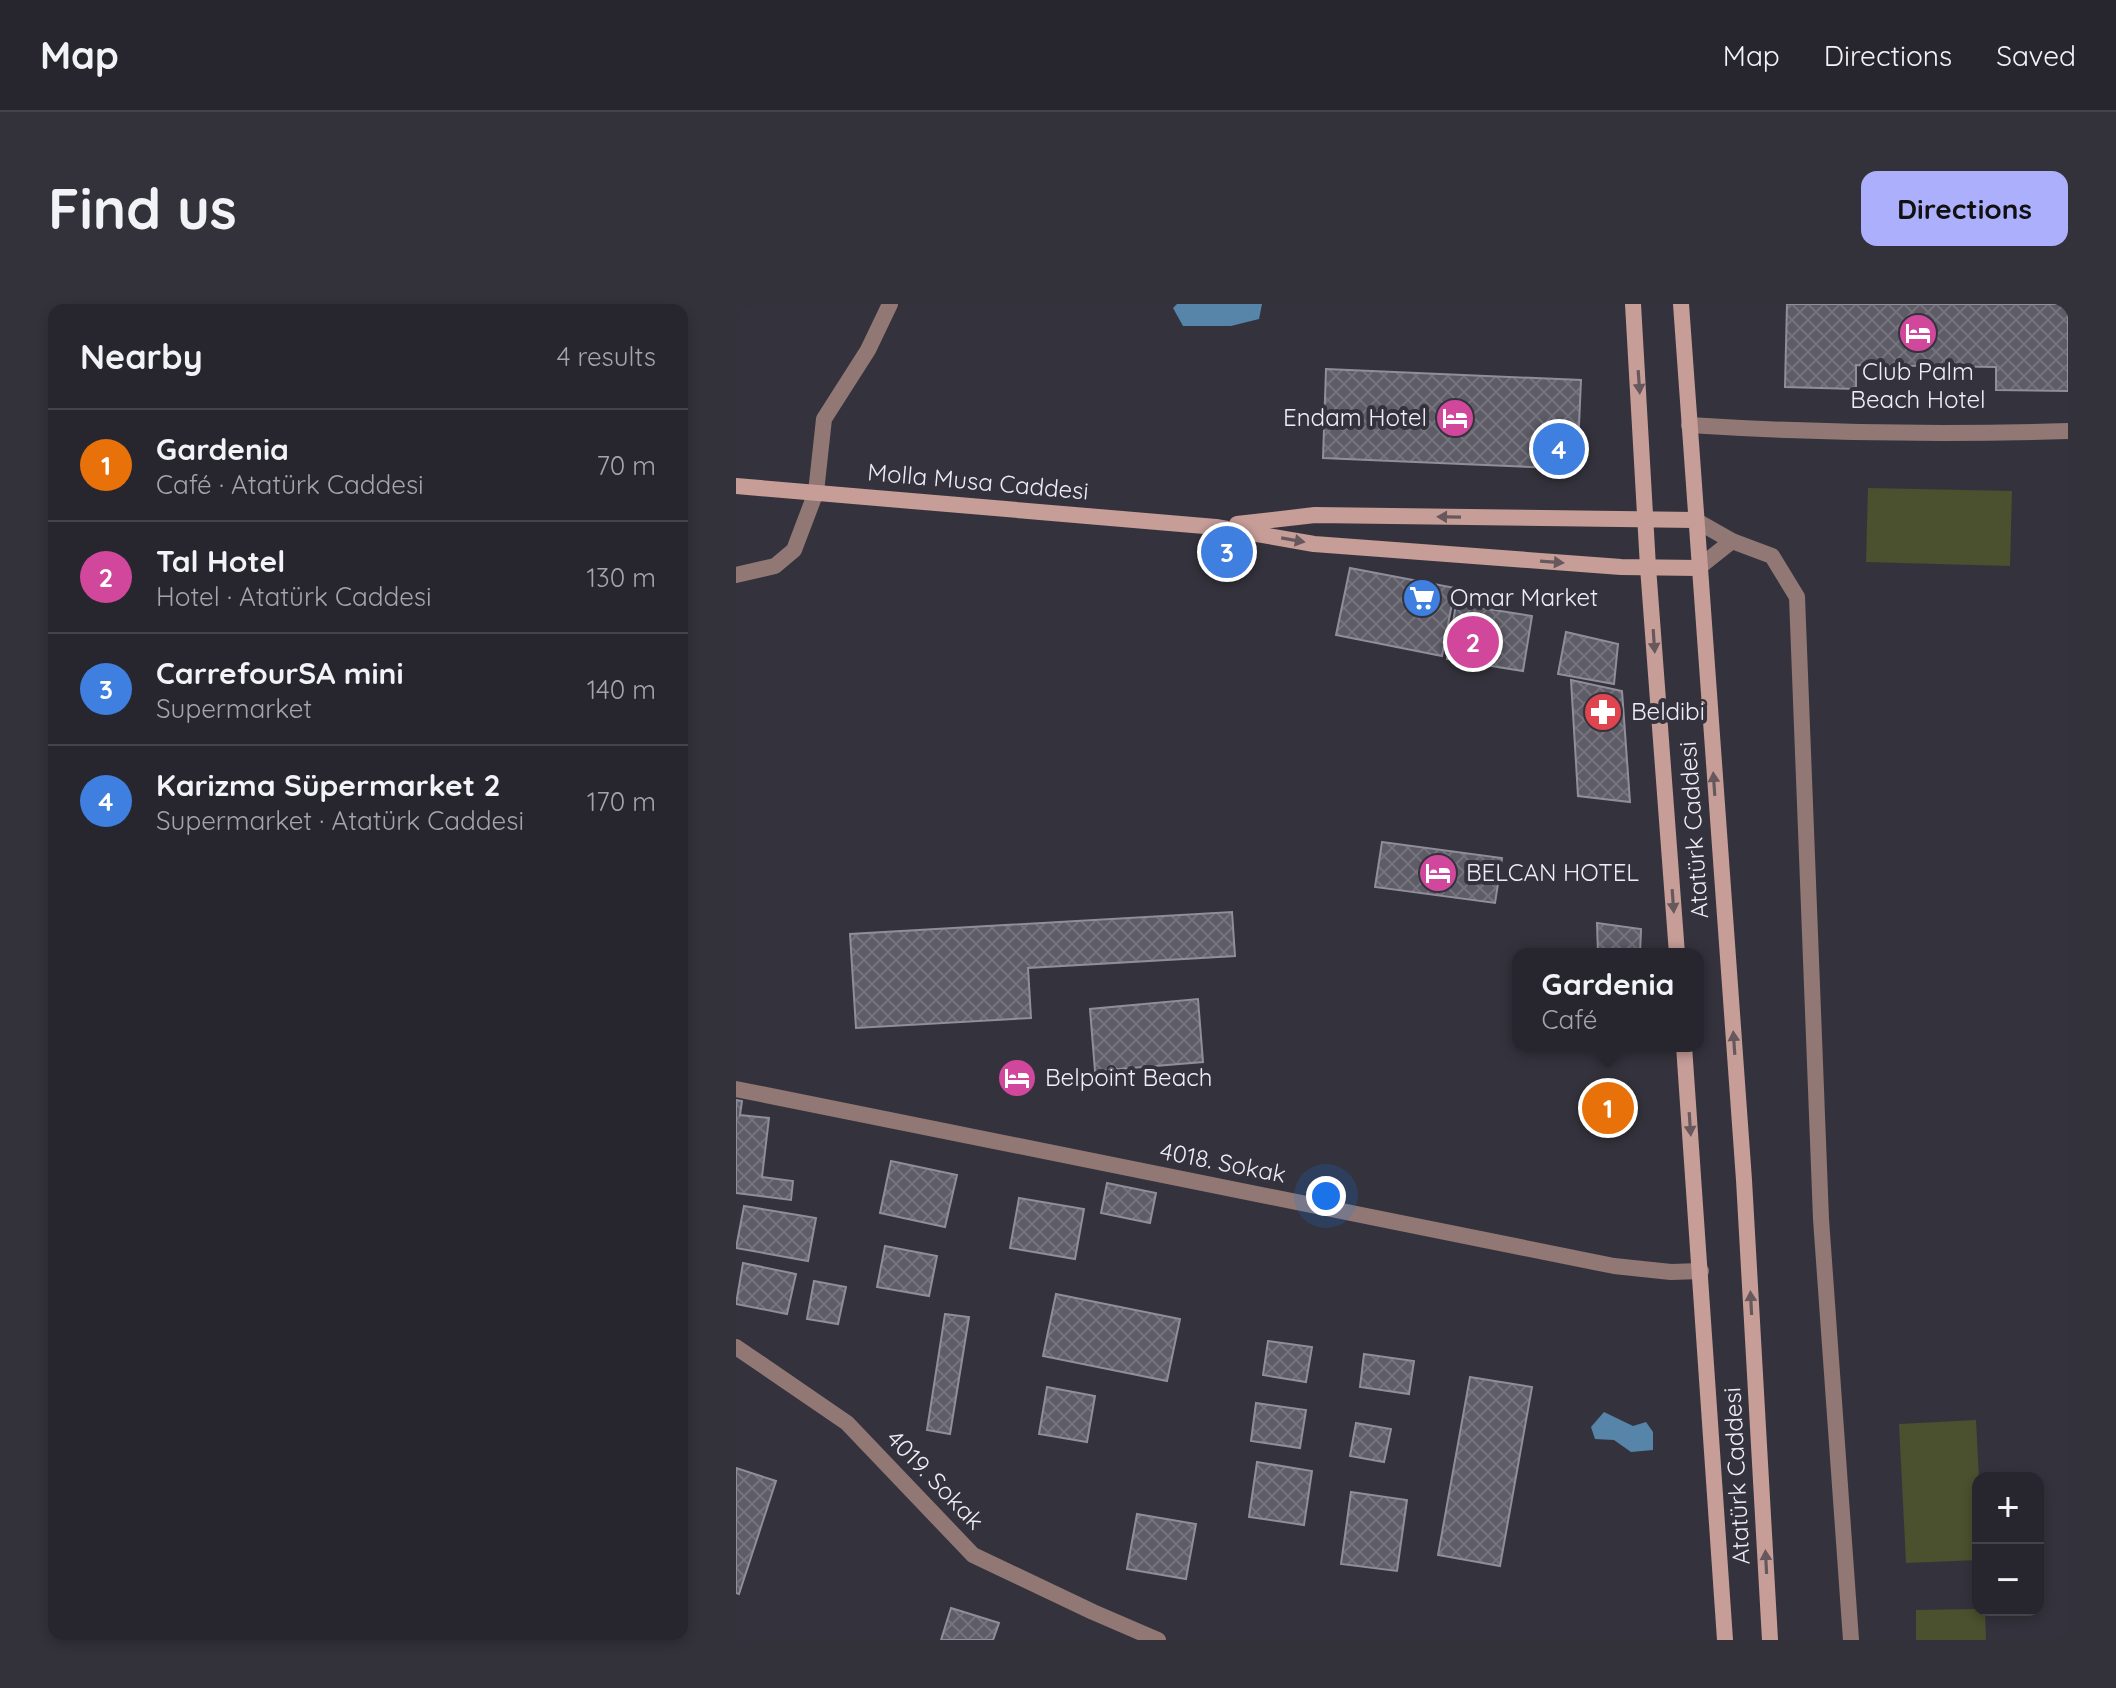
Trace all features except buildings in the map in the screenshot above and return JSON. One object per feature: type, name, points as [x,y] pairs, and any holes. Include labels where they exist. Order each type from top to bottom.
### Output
[{"type":"street","points":[[736,575],[775,566],[794,550],[816,492],[824,419],[868,350],[890,304]]},
{"type":"street","name":"Atatürk Caddesi","points":[[1633,304],[1648,567],[1677,948]]},
{"type":"street","name":"Atatürk Caddesi","points":[[1681,304],[1744,1180],[1770,1640]]},
{"type":"street","points":[[1689,425],[1934,435],[2068,431]]},
{"type":"street","name":"Molla Musa Caddesi","points":[[736,486],[1216,527]]},
{"type":"street","points":[[1216,527],[1315,515],[1695,520],[1732,541],[1772,556],[1797,597],[1821,1219],[1851,1640]]},
{"type":"street","points":[[1216,527],[1314,544],[1648,567],[1698,568],[1732,541]]},
{"type":"street","name":"Atatürk Caddesi","points":[[1684,1052],[1725,1640]]},
{"type":"street","name":"4018. Sokak","points":[[736,1089],[1614,1266],[1671,1272],[1701,1271]]},
{"type":"street","name":"4019. Sokak","points":[[736,1347],[847,1423],[973,1555],[1158,1640]]},
{"type":"green space","points":[[1868,488],[2012,491],[2010,566],[1866,562]]},
{"type":"green space","points":[[1976,1420],[1979,1472],[1972,1472],[1972,1560],[1906,1563],[1899,1424]]},
{"type":"green space","points":[[1972,1609],[1972,1616],[1985,1616],[1986,1640],[1916,1640],[1916,1610]]},
{"type":"water","points":[[1177,304],[1262,304],[1259,319],[1231,326],[1183,326],[1173,308]]},
{"type":"water","points":[[1604,1412],[1633,1426],[1646,1422],[1653,1432],[1653,1450],[1631,1452],[1614,1440],[1595,1439],[1591,1427]]},
{"type":"place","name":"Club Palm Beach Hotel","points":[[1918,333]]},
{"type":"place","name":"Endam Hotel","points":[[1455,418]]},
{"type":"place","name":"Karizma Süpermarket 2","points":[[1559,449]]},
{"type":"place","name":"CarrefourSA mini","points":[[1227,552]]},
{"type":"place","name":"Omar Market","points":[[1422,598]]},
{"type":"place","name":"Tal Hotel","points":[[1473,642]]},
{"type":"place","name":"Beldibi","points":[[1603,712]]},
{"type":"place","name":"BELCAN HOTEL","points":[[1438,873]]},
{"type":"place","name":"Belpoint Beach","points":[[1017,1078]]},
{"type":"place","name":"Gardenia","points":[[1608,1108]]}]
